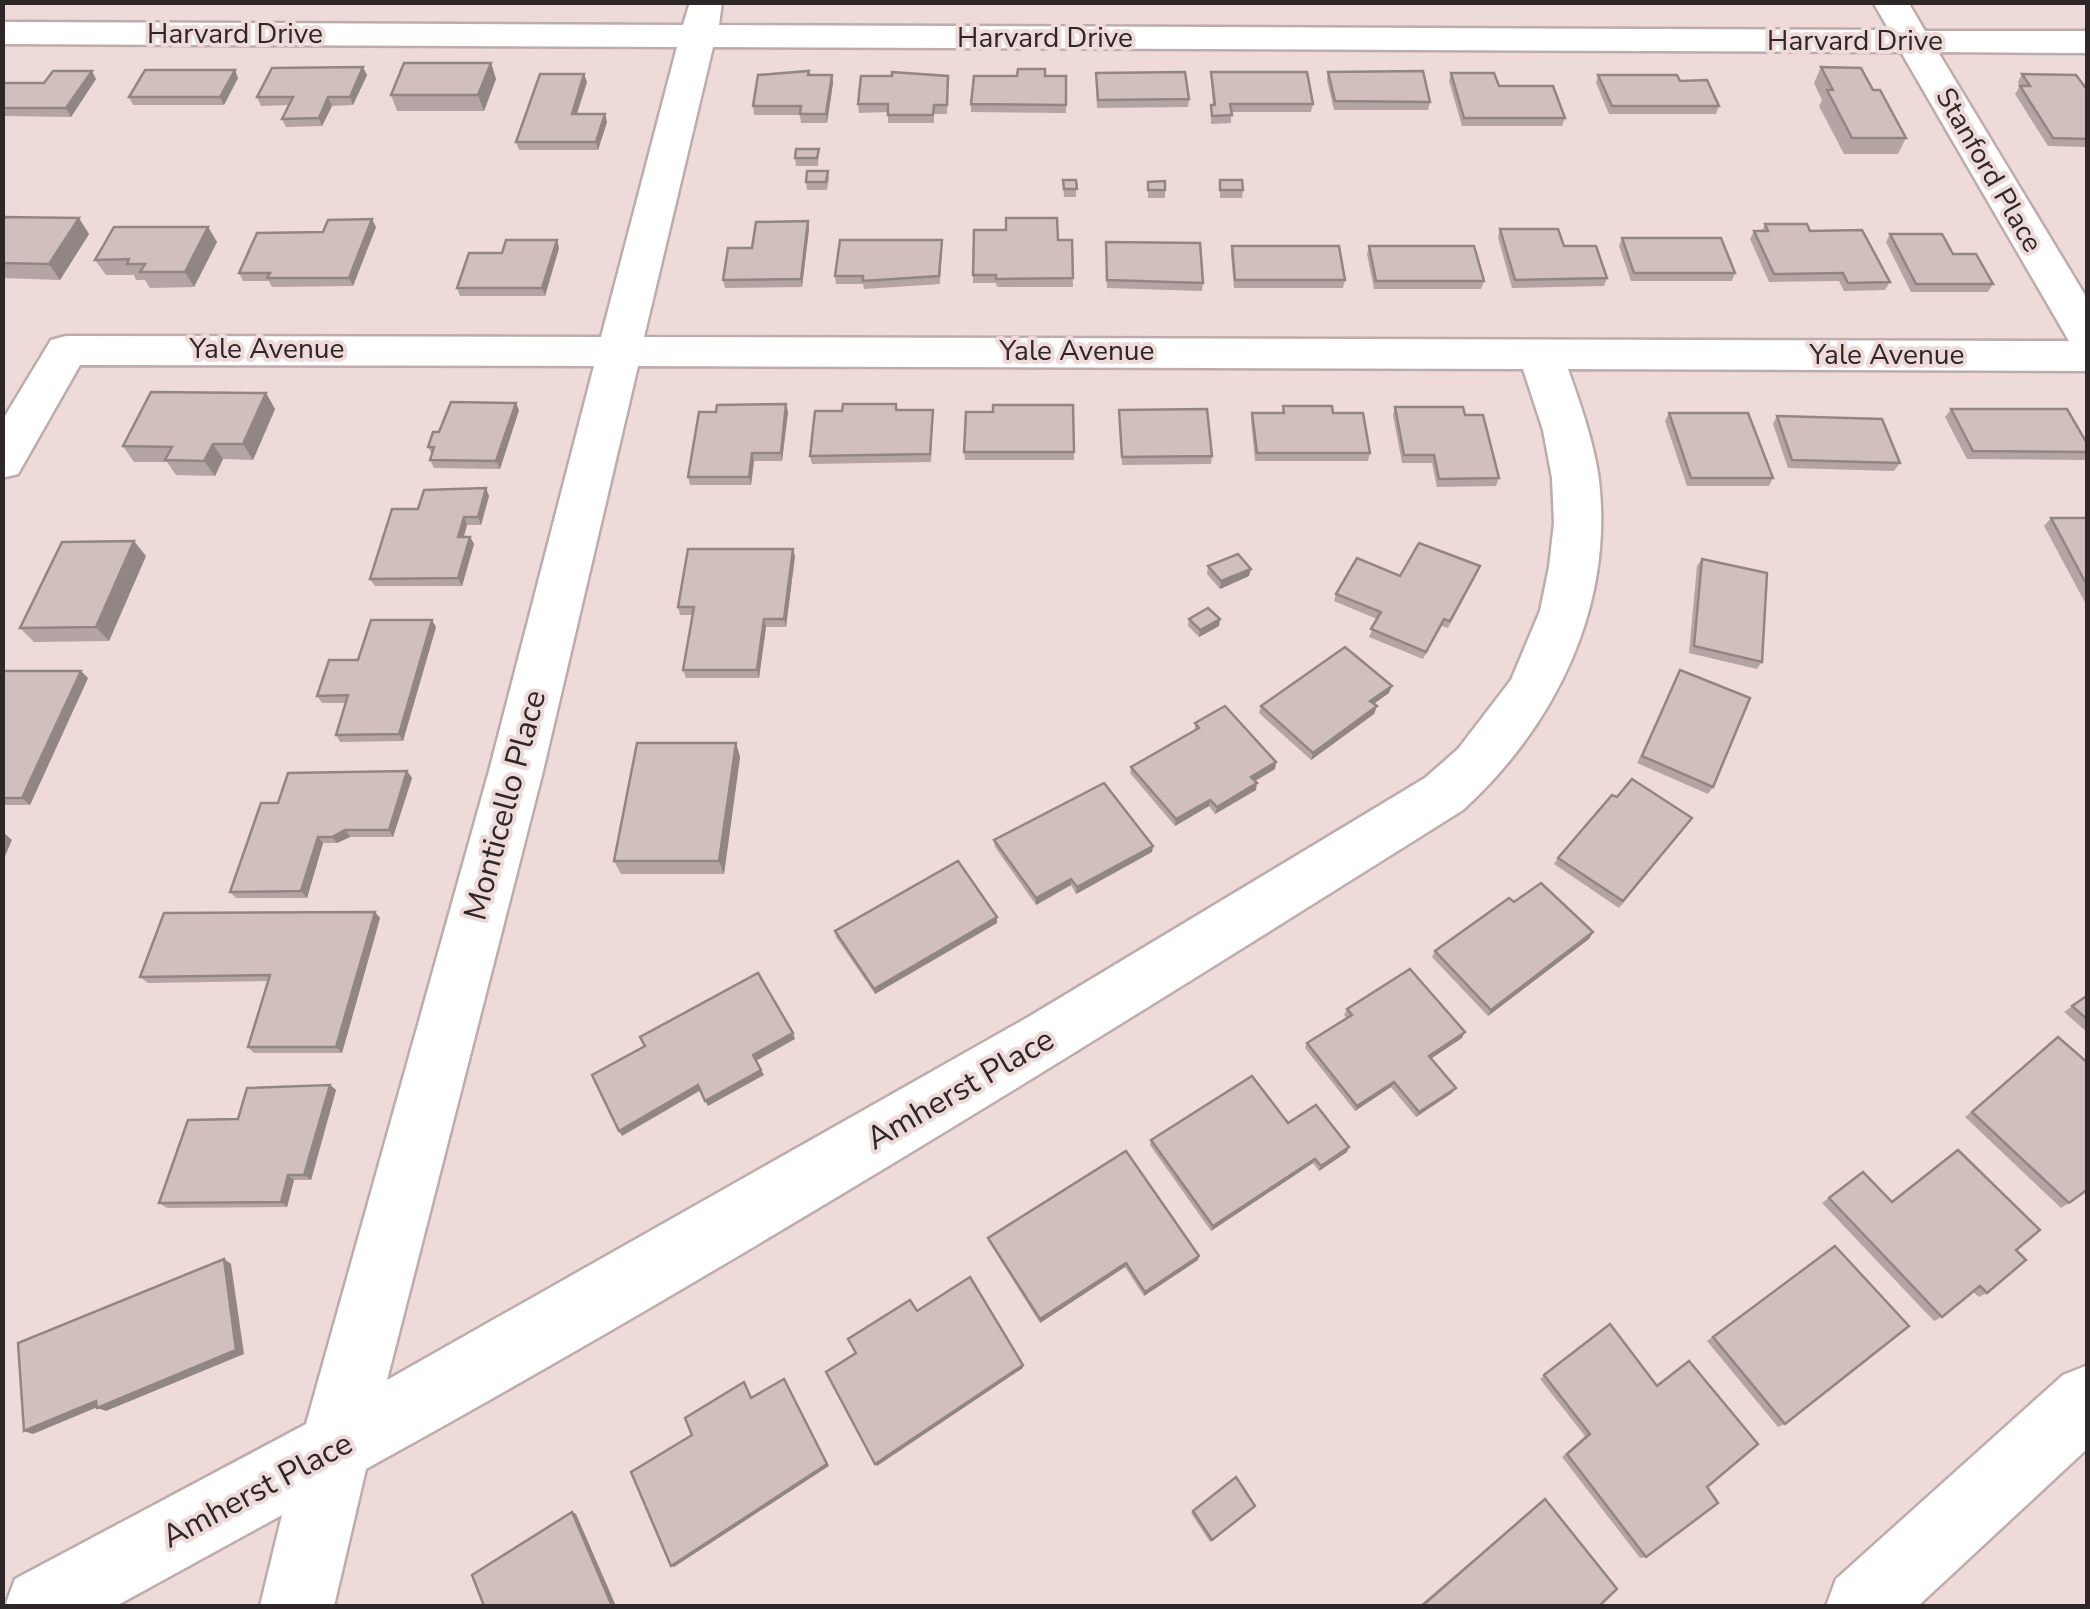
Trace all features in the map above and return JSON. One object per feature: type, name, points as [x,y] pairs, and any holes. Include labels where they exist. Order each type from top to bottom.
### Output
[{"type":"street","name":"Stanford Place","points":[[1890,2],[2088,337]]},
{"type":"street","name":"Harvard Drive","points":[[2,33],[702,20],[2088,42]]},
{"type":"street","name":"Monticello Place","points":[[296,1606],[332,1450],[516,772],[617,348],[702,20]]},
{"type":"street","name":"Yale Avenue","points":[[2,462],[66,350],[617,348],[2088,356]]},
{"type":"street","name":"Amherst Place","points":[[42,1606],[332,1450],[1051,1036],[1468,776],[1514,721],[1549,657],[1568,599],[1576,542],[1576,480],[1566,427],[1540,354]]},
{"type":"street","points":[[1863,1606],[2088,1400]]},
{"type":"building","points":[[404,63],[491,63],[478,95],[391,95]]},
{"type":"building","points":[[363,67],[350,97],[328,97],[319,118],[282,119],[293,97],[257,97],[272,68]]},
{"type":"building","points":[[1821,67],[1861,68],[1873,90],[1880,90],[1906,138],[1852,138],[1827,90],[1833,90]]},
{"type":"building","points":[[1018,69],[1045,69],[1045,76],[1066,76],[1066,105],[971,104],[974,76],[1017,76]]},
{"type":"building","points":[[145,70],[235,70],[220,97],[129,97]]},
{"type":"building","points":[[53,71],[92,71],[66,108],[2,108],[2,83],[44,83]]},
{"type":"building","points":[[809,71],[808,75],[832,75],[826,114],[800,114],[801,106],[753,106],[758,75]]},
{"type":"building","points":[[1423,71],[1430,102],[1335,101],[1328,72]]},
{"type":"building","points":[[892,72],[948,76],[947,105],[934,105],[933,115],[888,115],[888,104],[858,104],[861,76],[892,76]]},
{"type":"building","points":[[1185,72],[1189,99],[1098,100],[1096,73]]},
{"type":"building","points":[[1211,72],[1307,72],[1313,104],[1230,104],[1232,115],[1212,116],[1211,105],[1215,105]]},
{"type":"building","points":[[1451,73],[1494,73],[1499,86],[1553,86],[1565,118],[1464,118]]},
{"type":"building","points":[[540,74],[584,74],[572,114],[605,114],[596,142],[516,142]]},
{"type":"building","points":[[2022,74],[2076,75],[2088,91],[2088,139],[2053,138],[2020,86],[2030,86]]},
{"type":"building","points":[[1598,75],[1677,75],[1680,81],[1707,80],[1719,106],[1612,106]]},
{"type":"building","points":[[796,149],[819,149],[817,158],[795,158]]},
{"type":"building","points":[[807,171],[828,171],[826,182],[806,182]]},
{"type":"building","points":[[1063,180],[1076,180],[1077,189],[1064,189]]},
{"type":"building","points":[[1220,180],[1242,180],[1243,190],[1220,190]]},
{"type":"building","points":[[1165,181],[1165,190],[1148,190],[1148,182]]},
{"type":"building","points":[[2,217],[79,218],[49,264],[2,263]]},
{"type":"building","points":[[1006,218],[1057,218],[1058,240],[1072,240],[1073,278],[996,279],[996,275],[973,275],[974,230],[1006,230]]},
{"type":"building","points":[[372,219],[349,278],[267,278],[270,273],[239,273],[257,233],[323,232],[328,220]]},
{"type":"building","points":[[808,221],[801,279],[723,280],[728,248],[752,248],[756,222]]},
{"type":"building","points":[[1765,224],[1807,224],[1810,231],[1862,230],[1890,282],[1848,283],[1843,273],[1774,274],[1754,231],[1768,231]]},
{"type":"building","points":[[114,227],[208,227],[185,272],[140,272],[145,264],[127,264],[129,259],[95,260]]},
{"type":"building","points":[[1500,229],[1558,229],[1564,246],[1596,246],[1607,278],[1515,280]]},
{"type":"building","points":[[1890,234],[1942,234],[1953,254],[1976,254],[1993,284],[1916,284]]},
{"type":"building","points":[[1622,238],[1721,238],[1735,273],[1634,273]]},
{"type":"building","points":[[506,240],[557,240],[542,288],[457,288],[469,253],[502,253]]},
{"type":"building","points":[[840,240],[942,240],[939,276],[863,281],[863,276],[835,276]]},
{"type":"building","points":[[1106,242],[1200,243],[1203,283],[1107,280]]},
{"type":"building","points":[[1232,246],[1339,246],[1345,280],[1235,280]]},
{"type":"building","points":[[1369,246],[1474,246],[1484,281],[1376,281]]},
{"type":"building","points":[[151,392],[266,393],[243,444],[213,444],[204,461],[165,460],[172,447],[123,446]]},
{"type":"building","points":[[451,402],[516,403],[496,461],[430,460],[434,447],[428,447],[433,432],[439,432]]},
{"type":"building","points":[[786,404],[781,453],[752,453],[749,477],[688,477],[699,412],[716,412],[717,405]]},
{"type":"building","points":[[843,404],[896,404],[896,410],[933,410],[930,454],[810,456],[815,411],[842,411]]},
{"type":"building","points":[[993,405],[1073,405],[1074,452],[964,452],[966,412],[993,412]]},
{"type":"building","points":[[1283,406],[1332,406],[1333,413],[1363,413],[1370,453],[1257,453],[1252,413],[1284,413]]},
{"type":"building","points":[[1395,407],[1463,407],[1465,415],[1483,415],[1499,478],[1439,479],[1434,455],[1404,455]]},
{"type":"building","points":[[1207,409],[1212,456],[1122,457],[1119,410]]},
{"type":"building","points":[[1951,409],[2067,409],[2088,445],[2088,452],[1973,451]]},
{"type":"building","points":[[1669,413],[1748,413],[1773,478],[1691,478]]},
{"type":"building","points":[[1777,416],[1882,419],[1900,463],[1792,460]]},
{"type":"building","points":[[486,488],[478,517],[464,517],[458,537],[470,537],[458,578],[370,579],[392,509],[418,509],[424,490]]},
{"type":"building","points":[[2051,518],[2088,518],[2088,587]]},
{"type":"building","points":[[134,541],[96,627],[20,628],[62,542]]},
{"type":"building","points":[[1419,543],[1480,566],[1450,621],[1444,619],[1426,652],[1371,629],[1381,612],[1336,594],[1357,558],[1400,576]]},
{"type":"building","points":[[688,549],[793,549],[784,619],[764,619],[757,670],[683,670],[694,607],[678,607]]},
{"type":"building","points":[[1238,554],[1251,569],[1221,581],[1208,566]]},
{"type":"building","points":[[1702,559],[1767,573],[1762,662],[1694,646]]},
{"type":"building","points":[[1208,608],[1220,619],[1200,630],[1189,619]]},
{"type":"building","points":[[371,620],[432,620],[399,734],[336,735],[348,695],[317,696],[329,660],[358,660]]},
{"type":"building","points":[[1345,647],[1392,686],[1370,701],[1377,706],[1313,753],[1261,706]]},
{"type":"building","points":[[1680,670],[1750,698],[1713,787],[1642,756]]},
{"type":"building","points":[[2,671],[81,671],[22,798],[2,798]]},
{"type":"building","points":[[1225,706],[1276,762],[1251,777],[1257,783],[1217,807],[1210,800],[1176,819],[1131,767],[1199,728],[1195,723]]},
{"type":"building","points":[[637,743],[736,743],[719,861],[614,861]]},
{"type":"building","points":[[407,771],[389,830],[345,830],[332,837],[318,837],[301,891],[230,892],[261,803],[278,803],[288,773]]},
{"type":"building","points":[[1632,779],[1692,818],[1623,901],[1558,858],[1612,795],[1617,797]]},
{"type":"building","points":[[1104,783],[1153,846],[1077,887],[1071,879],[1036,898],[994,840]]},
{"type":"building","points":[[958,861],[997,917],[874,989],[835,931]]},
{"type":"building","points":[[1541,883],[1593,932],[1491,1010],[1435,951],[1509,898],[1514,902]]},
{"type":"building","points":[[375,912],[336,1047],[248,1047],[270,975],[140,977],[164,913]]},
{"type":"building","points":[[1410,969],[1465,1032],[1429,1056],[1456,1088],[1419,1112],[1394,1082],[1357,1106],[1307,1043],[1352,1015],[1347,1009]]},
{"type":"building","points":[[758,973],[793,1033],[753,1055],[761,1070],[705,1101],[698,1085],[619,1131],[592,1075],[645,1046],[640,1037]]},
{"type":"building","points":[[2088,995],[2088,1020],[2072,1006]]},
{"type":"building","points":[[2058,1037],[2088,1063],[2088,1189],[2069,1203],[1972,1112]]},
{"type":"building","points":[[1252,1076],[1288,1123],[1316,1105],[1349,1147],[1321,1166],[1315,1159],[1213,1226],[1151,1140]]},
{"type":"building","points":[[330,1085],[304,1175],[288,1175],[281,1202],[159,1203],[188,1120],[238,1119],[247,1088]]},
{"type":"building","points":[[1958,1150],[2040,1230],[2016,1250],[2026,1260],[1987,1293],[1980,1286],[1942,1317],[1829,1198],[1863,1172],[1892,1202]]},
{"type":"building","points":[[1126,1151],[1199,1256],[1145,1292],[1126,1263],[1040,1319],[988,1238]]},
{"type":"building","points":[[1835,1246],[1909,1326],[1785,1424],[1713,1337]]},
{"type":"building","points":[[224,1259],[236,1350],[97,1408],[96,1401],[24,1431],[18,1343]]},
{"type":"building","points":[[970,1277],[1023,1365],[875,1464],[826,1372],[856,1353],[848,1339],[910,1300],[917,1311]]},
{"type":"building","points":[[1610,1324],[1657,1386],[1689,1361],[1758,1444],[1707,1487],[1718,1503],[1646,1557],[1567,1454],[1590,1434],[1544,1375]]},
{"type":"building","points":[[784,1379],[827,1464],[671,1566],[631,1472],[692,1435],[685,1418],[744,1382],[751,1398]]},
{"type":"building","points":[[1236,1477],[1255,1506],[1212,1540],[1193,1511]]},
{"type":"building","points":[[1545,1499],[1617,1589],[1599,1606],[1422,1606]]},
{"type":"building","points":[[572,1512],[612,1606],[484,1606],[472,1575]]}]
